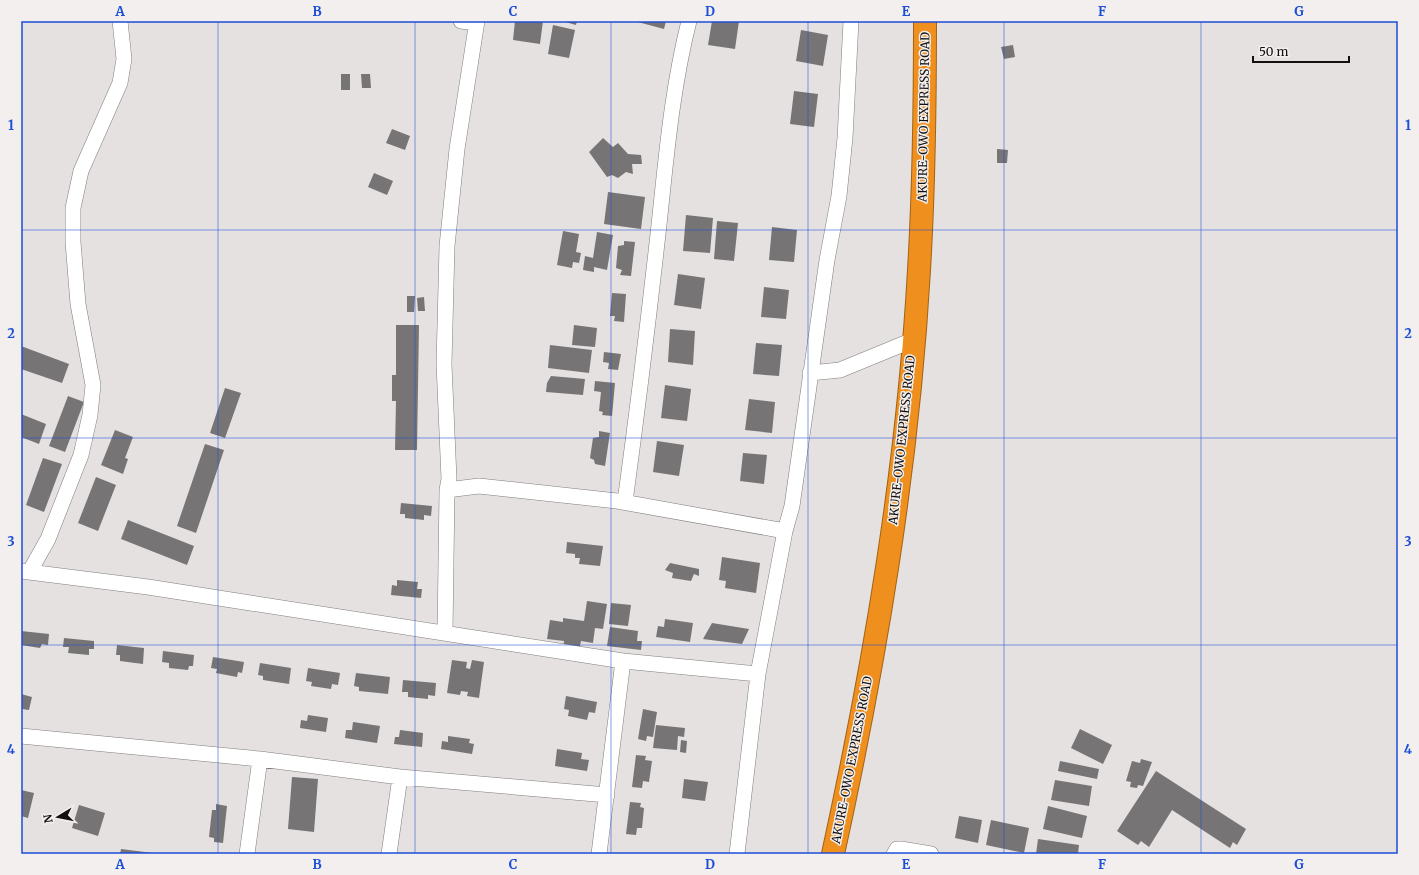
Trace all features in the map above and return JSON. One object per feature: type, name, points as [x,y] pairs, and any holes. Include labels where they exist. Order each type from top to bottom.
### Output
[{"type":"highway","name":"AKURE-OWO EXPRESS ROAD","points":[[833,854],[849,781],[876,640],[900,472],[913,340],[923,184],[925,21]]},
{"type":"street","points":[[120,21],[124,59],[120,83],[81,171],[73,208],[73,242],[78,304],[93,385],[90,415],[81,455],[48,539],[25,571],[623,660],[758,674]]},
{"type":"street","points":[[445,633],[447,490],[449,479],[444,364],[447,246],[457,150],[477,22],[461,21]]},
{"type":"street","points":[[625,502],[648,321],[670,117],[680,58],[689,21]]},
{"type":"street","points":[[737,854],[758,674],[785,531],[792,506],[827,260],[839,196],[845,138],[848,22]]},
{"type":"street","points":[[810,373],[840,370],[913,340]]},
{"type":"street","points":[[447,490],[479,486],[625,502],[785,531]]},
{"type":"street","points":[[599,854],[623,660]]},
{"type":"street","points":[[21,736],[260,759],[400,778],[606,795]]},
{"type":"street","points":[[247,854],[260,759]]},
{"type":"street","points":[[389,854],[400,778]]},
{"type":"street","points":[[894,854],[897,849],[901,849],[931,854]]},
{"type":"building","points":[[515,21],[543,21],[540,44],[513,40]]},
{"type":"building","points":[[562,21],[577,21],[576,25]]},
{"type":"building","points":[[634,21],[666,21],[664,29]]},
{"type":"building","points":[[712,21],[739,21],[735,49],[708,45]]},
{"type":"building","points":[[553,25],[575,30],[569,58],[548,54]]},
{"type":"building","points":[[801,30],[828,35],[823,66],[796,61]]},
{"type":"building","points":[[1013,45],[1015,57],[1004,59],[1001,47]]},
{"type":"building","points":[[341,74],[350,74],[350,90],[341,90]]},
{"type":"building","points":[[361,74],[370,74],[371,88],[362,88]]},
{"type":"building","points":[[794,91],[818,94],[814,127],[790,124]]},
{"type":"building","points":[[392,129],[410,136],[405,150],[386,143]]},
{"type":"building","points":[[603,138],[613,147],[618,143],[628,154],[641,155],[642,164],[632,164],[633,174],[626,172],[618,178],[612,175],[607,177],[589,152]]},
{"type":"building","points":[[997,149],[1008,150],[1007,163],[997,163]]},
{"type":"building","points":[[374,173],[393,181],[387,195],[368,187]]},
{"type":"building","points":[[608,192],[645,197],[641,229],[604,224]]},
{"type":"building","points":[[686,215],[713,218],[710,253],[683,251]]},
{"type":"building","points":[[717,221],[738,223],[734,261],[714,259]]},
{"type":"building","points":[[772,227],[797,230],[794,262],[769,260]]},
{"type":"building","points":[[563,231],[579,234],[576,252],[581,253],[579,263],[573,262],[572,268],[557,265]]},
{"type":"building","points":[[597,232],[613,235],[607,270],[594,267],[594,272],[583,270],[585,256],[593,258]]},
{"type":"building","points":[[624,241],[635,242],[631,276],[620,275],[622,270],[616,268],[618,246],[624,245]]},
{"type":"building","points":[[678,274],[705,278],[701,309],[674,305]]},
{"type":"building","points":[[764,287],[789,290],[786,319],[761,317]]},
{"type":"building","points":[[612,293],[626,294],[624,322],[614,321],[615,316],[610,316]]},
{"type":"building","points":[[407,296],[415,296],[414,312],[407,312]]},
{"type":"building","points":[[424,297],[425,311],[418,311],[417,298]]},
{"type":"building","points":[[396,325],[419,325],[417,450],[395,450],[396,401],[392,401],[392,375],[396,375]]},
{"type":"building","points":[[574,325],[597,328],[595,347],[572,345]]},
{"type":"building","points":[[670,329],[695,331],[693,365],[668,362]]},
{"type":"building","points":[[756,343],[782,345],[779,376],[753,374]]},
{"type":"building","points":[[550,345],[592,350],[589,373],[548,368]]},
{"type":"building","points":[[21,346],[69,364],[62,383],[21,369]]},
{"type":"building","points":[[604,352],[621,354],[618,370],[608,369],[609,363],[603,362]]},
{"type":"building","points":[[551,376],[585,379],[583,395],[546,392],[547,383]]},
{"type":"building","points":[[595,381],[615,383],[612,416],[602,415],[603,412],[599,411],[601,392],[594,391]]},
{"type":"building","points":[[665,385],[691,389],[687,421],[661,418]]},
{"type":"building","points":[[225,388],[241,393],[225,438],[210,433]]},
{"type":"building","points":[[68,396],[84,402],[65,452],[49,446]]},
{"type":"building","points":[[749,399],[775,402],[772,433],[745,430]]},
{"type":"building","points":[[21,414],[46,424],[39,444],[21,437]]},
{"type":"building","points":[[115,430],[133,437],[125,458],[128,459],[123,474],[101,465]]},
{"type":"building","points":[[599,431],[610,433],[605,466],[595,464],[594,460],[590,458],[593,438],[599,437]]},
{"type":"building","points":[[657,441],[684,445],[679,476],[653,472]]},
{"type":"building","points":[[205,444],[224,450],[196,533],[177,526]]},
{"type":"building","points":[[743,453],[767,455],[764,484],[740,481]]},
{"type":"building","points":[[43,458],[62,464],[44,512],[26,505]]},
{"type":"building","points":[[96,477],[116,485],[98,531],[78,523]]},
{"type":"building","points":[[401,503],[432,506],[431,516],[424,515],[424,520],[405,518],[405,514],[400,514]]},
{"type":"building","points":[[128,520],[194,546],[187,565],[121,539]]},
{"type":"building","points":[[567,542],[603,546],[600,566],[579,564],[580,558],[575,558],[575,554],[566,553]]},
{"type":"building","points":[[722,557],[760,563],[756,593],[725,588],[726,581],[719,580]]},
{"type":"building","points":[[670,563],[699,569],[699,576],[694,574],[691,581],[672,578],[673,573],[665,570]]},
{"type":"building","points":[[397,580],[418,582],[417,589],[422,589],[421,598],[391,595],[392,585],[397,586]]},
{"type":"building","points":[[587,601],[607,604],[603,629],[595,628],[593,643],[581,641],[579,651],[563,649],[564,641],[547,639],[550,620],[563,622],[563,618],[584,621]]},
{"type":"building","points":[[611,603],[631,605],[628,626],[609,624]]},
{"type":"building","points":[[665,619],[693,623],[690,642],[656,637],[658,626],[664,627]]},
{"type":"building","points":[[712,623],[749,629],[742,644],[703,639]]},
{"type":"building","points":[[610,627],[638,631],[637,641],[642,641],[641,650],[607,646]]},
{"type":"building","points":[[21,631],[49,634],[48,645],[42,644],[40,648],[21,645]]},
{"type":"building","points":[[64,638],[94,641],[94,649],[89,649],[89,655],[68,653],[69,647],[63,647]]},
{"type":"building","points":[[117,645],[144,648],[143,664],[120,661],[120,655],[116,655]]},
{"type":"building","points":[[163,651],[194,655],[193,666],[189,666],[188,670],[169,668],[169,663],[162,662]]},
{"type":"building","points":[[213,657],[244,662],[242,673],[238,672],[237,677],[216,673],[217,669],[211,668]]},
{"type":"building","points":[[452,660],[467,662],[466,668],[470,669],[472,660],[484,662],[479,698],[467,696],[468,692],[461,691],[460,695],[447,693]]},
{"type":"building","points":[[260,663],[291,668],[289,684],[263,680],[263,676],[258,675]]},
{"type":"building","points":[[308,668],[340,673],[338,685],[332,684],[331,689],[311,686],[312,682],[306,681]]},
{"type":"building","points":[[356,673],[390,677],[388,694],[359,691],[359,687],[354,686]]},
{"type":"building","points":[[403,680],[436,683],[435,696],[428,695],[428,699],[408,697],[408,692],[402,692]]},
{"type":"building","points":[[21,694],[32,697],[29,710],[22,709],[22,712]]},
{"type":"building","points":[[566,696],[597,702],[595,713],[589,712],[587,720],[568,716],[569,710],[564,709]]},
{"type":"building","points":[[643,709],[657,712],[653,737],[647,736],[646,741],[638,739]]},
{"type":"building","points":[[308,715],[328,718],[326,732],[300,728],[301,720],[307,721]]},
{"type":"building","points":[[353,722],[380,726],[377,743],[345,738],[346,730],[352,730]]},
{"type":"building","points":[[656,725],[685,728],[684,737],[678,736],[677,750],[653,748]]},
{"type":"building","points":[[1080,729],[1112,745],[1103,764],[1071,748]]},
{"type":"building","points":[[400,730],[423,733],[422,747],[394,744],[395,737],[399,737]]},
{"type":"building","points":[[448,736],[470,739],[469,743],[474,744],[472,754],[441,749],[442,741],[448,742]]},
{"type":"building","points":[[681,740],[687,741],[686,753],[680,752]]},
{"type":"building","points":[[557,749],[582,753],[581,759],[589,760],[587,771],[555,766]]},
{"type":"building","points":[[636,755],[646,756],[645,760],[652,761],[649,782],[643,781],[642,788],[632,787]]},
{"type":"building","points":[[1141,759],[1152,762],[1143,786],[1138,785],[1137,788],[1130,787],[1131,782],[1126,781],[1132,761],[1140,763]]},
{"type":"building","points":[[1060,761],[1099,769],[1097,779],[1058,771]]},
{"type":"building","points":[[1156,771],[1246,829],[1237,845],[1233,842],[1230,848],[1172,810],[1149,847],[1141,841],[1138,845],[1117,831]]},
{"type":"building","points":[[292,777],[318,779],[314,832],[288,829]]},
{"type":"building","points":[[684,779],[708,782],[705,801],[682,798]]},
{"type":"building","points":[[1055,780],[1092,786],[1089,806],[1051,800]]},
{"type":"building","points":[[21,790],[34,793],[28,818],[21,816]]},
{"type":"building","points":[[630,802],[641,803],[640,807],[644,808],[642,828],[637,828],[636,835],[626,834]]},
{"type":"building","points":[[216,804],[227,806],[223,843],[214,842],[214,838],[209,837],[212,810],[216,810]]},
{"type":"building","points":[[79,805],[105,813],[98,836],[72,828]]},
{"type":"building","points":[[1048,806],[1087,816],[1082,838],[1043,829]]},
{"type":"building","points":[[959,816],[982,820],[978,843],[955,838]]},
{"type":"building","points":[[991,820],[1029,828],[1024,853],[986,845]]},
{"type":"building","points":[[1038,839],[1079,845],[1078,854],[1036,854]]},
{"type":"building","points":[[121,849],[153,853],[120,854]]}]
